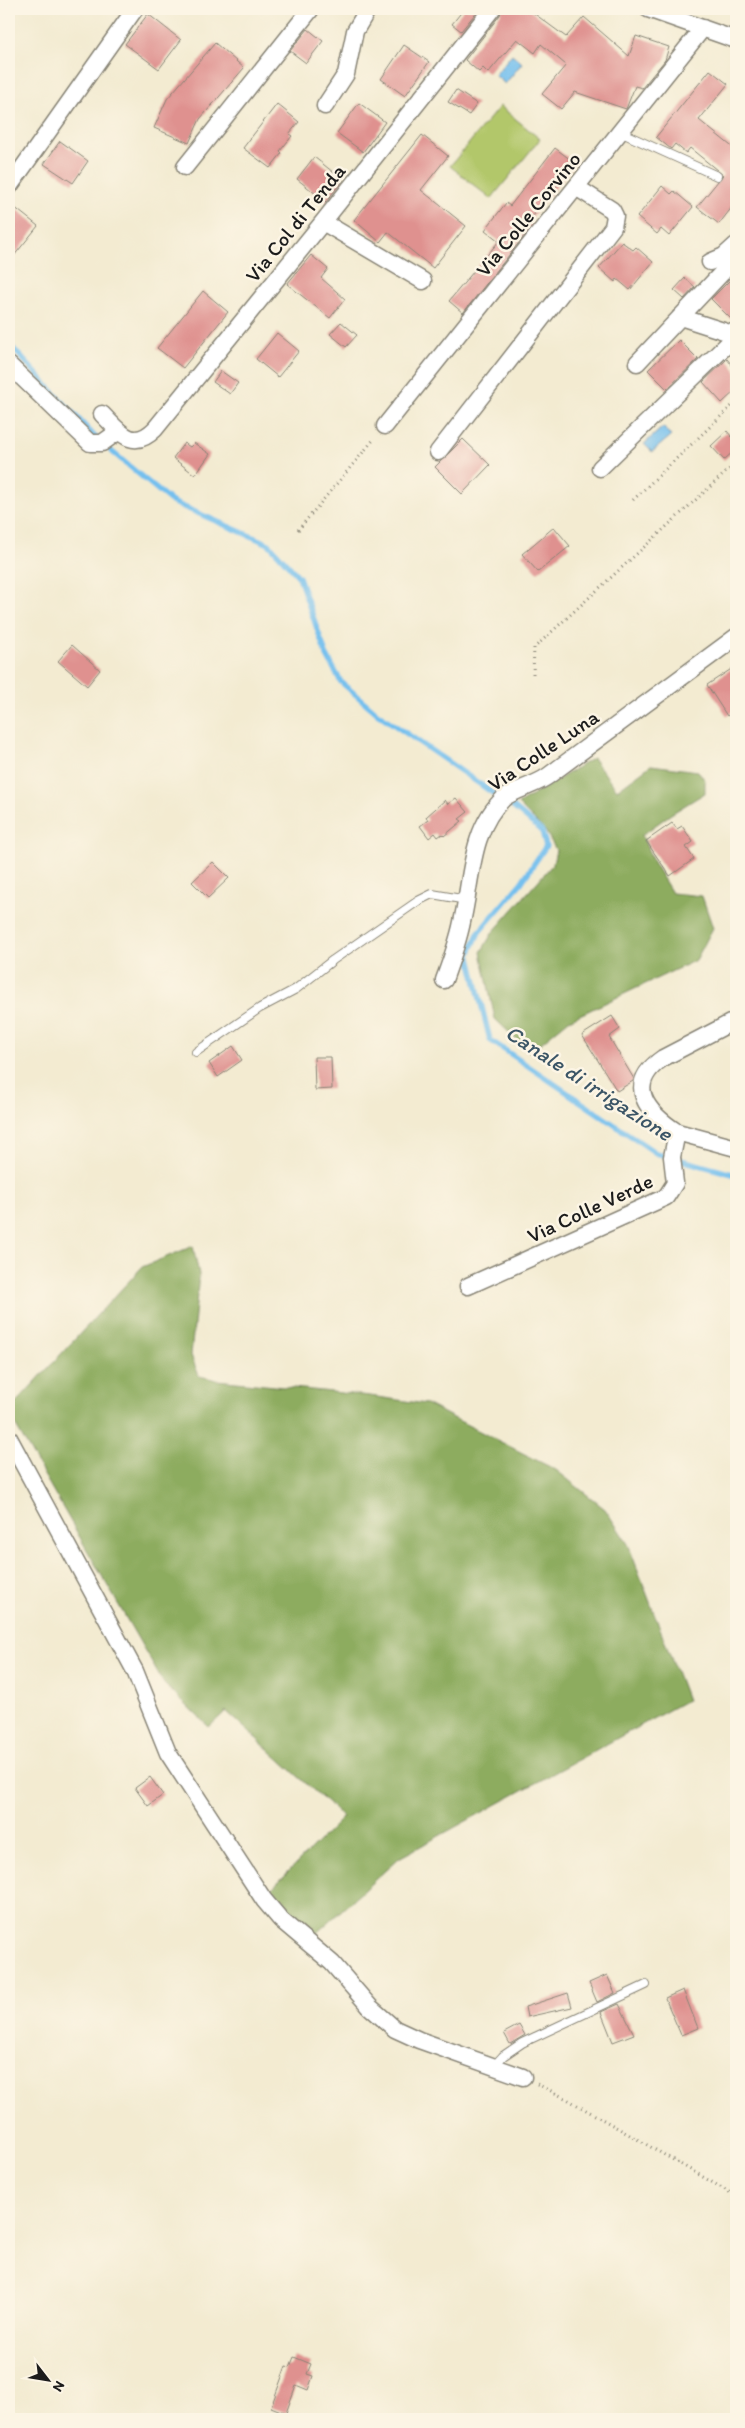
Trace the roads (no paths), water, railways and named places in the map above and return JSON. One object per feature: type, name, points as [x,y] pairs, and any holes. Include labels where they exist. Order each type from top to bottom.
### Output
[{"type":"street","points":[[9,187],[135,9]]},
{"type":"street","points":[[185,167],[311,9]]},
{"type":"street","points":[[325,106],[346,74],[355,31],[368,9]]},
{"type":"street","name":"Via Col di Tenda","points":[[102,414],[129,439],[135,440],[148,436],[155,429],[492,9]]},
{"type":"street","points":[[648,9],[736,40]]},
{"type":"street","name":"Via Colle Corvino","points":[[385,426],[703,28]]},
{"type":"street","points":[[438,452],[613,227],[616,216],[612,210],[576,187]]},
{"type":"street","points":[[323,222],[423,281]]},
{"type":"street","points":[[710,262],[724,256],[736,245]]},
{"type":"street","points":[[637,362],[736,258]]},
{"type":"street","points":[[600,468],[736,336],[680,318]]},
{"type":"street","points":[[9,365],[90,443],[102,442],[119,431]]},
{"type":"street","name":"Via Colle Luna","points":[[444,980],[458,937],[479,838],[489,816],[511,794],[534,785],[548,776],[736,637]]},
{"type":"street","points":[[736,1020],[663,1058],[647,1075],[642,1090],[644,1100],[652,1112],[677,1132],[736,1148]]},
{"type":"street","name":"Via Colle Verde","points":[[468,1286],[662,1200],[674,1187],[673,1158],[677,1132]]},
{"type":"street","points":[[9,1438],[135,1671],[168,1753],[264,1900],[281,1920],[332,1963],[370,2007],[395,2029],[419,2040],[523,2078]]},
{"type":"lane","points":[[620,132],[717,176]]},
{"type":"lane","points":[[196,1052],[260,1008],[296,989],[333,960],[418,901],[432,894],[467,900]]},
{"type":"lane","points":[[493,2067],[503,2056],[522,2042],[646,1985]]},
{"type":"water","points":[[512,54],[522,63],[505,84],[495,75]]},
{"type":"water","points":[[663,427],[671,436],[652,452],[644,444]]},
{"type":"waterway","points":[[9,344],[97,439]]},
{"type":"waterway","points":[[110,450],[172,502],[269,544],[299,577],[326,654],[341,682],[377,713],[500,798]]},
{"type":"waterway","name":"Canale di irrigazione","points":[[508,803],[542,831],[546,846],[521,883],[479,932],[469,954],[490,1040],[656,1153],[736,1175]]}]
